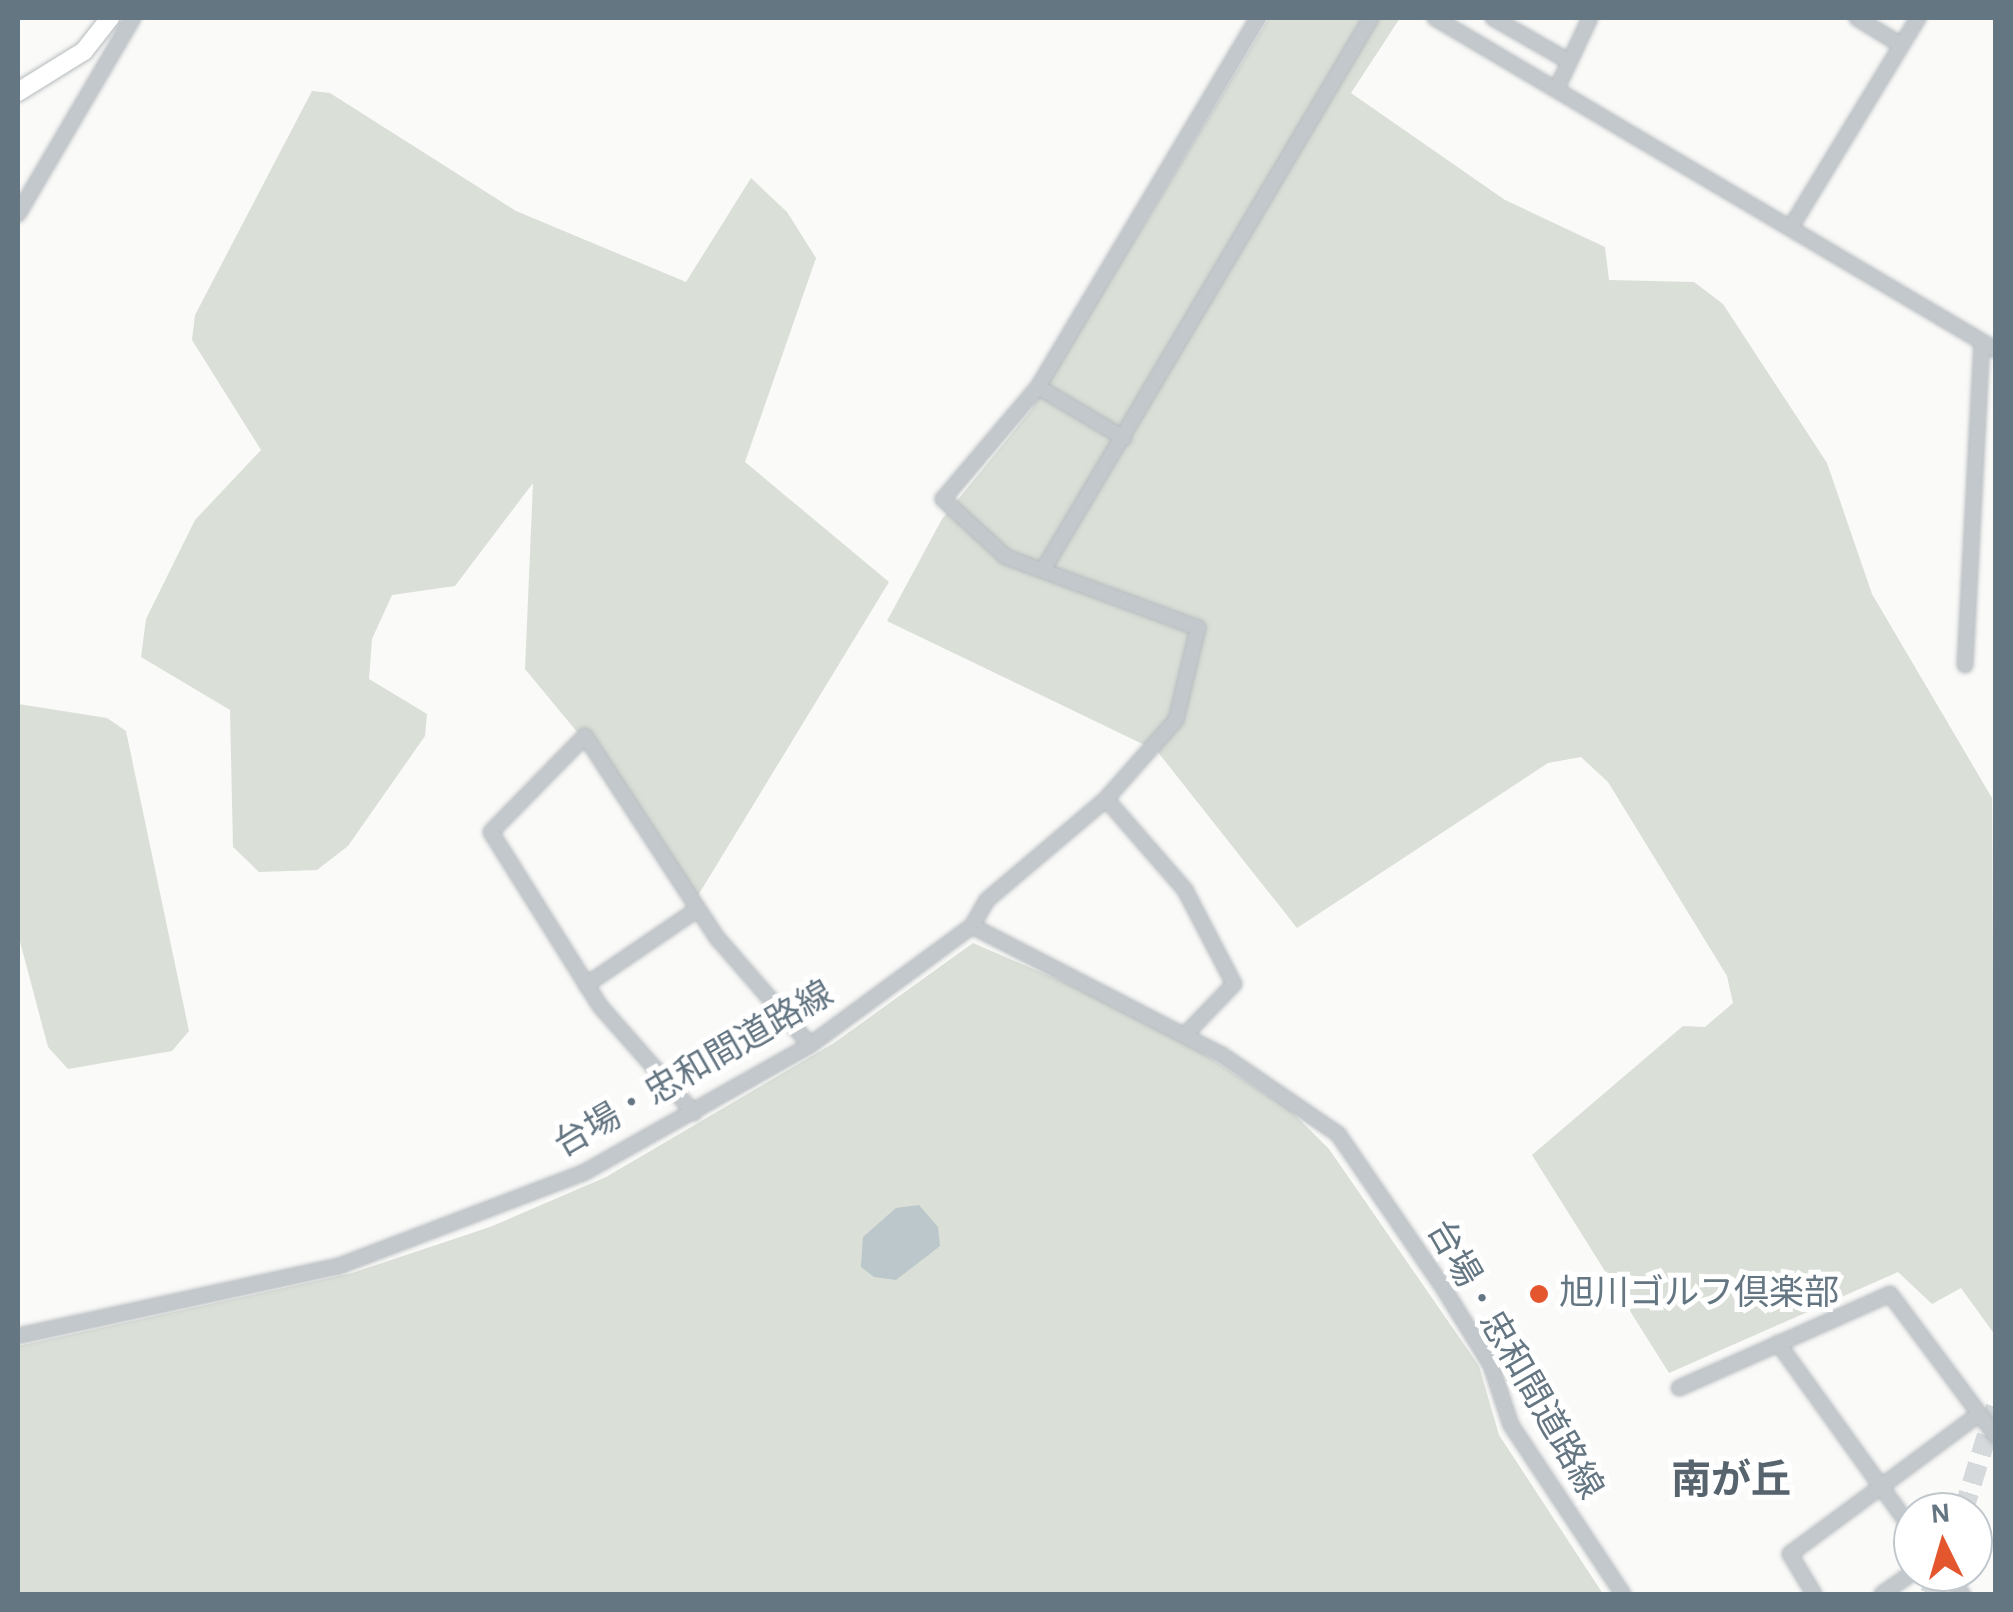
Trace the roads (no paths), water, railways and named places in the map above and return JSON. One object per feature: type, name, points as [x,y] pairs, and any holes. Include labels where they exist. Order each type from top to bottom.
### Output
[{"type":"main road","points":[[18,92],[84,50],[110,18]]},
{"type":"street","points":[[18,214],[133,18]]},
{"type":"street","points":[[972,926],[987,900],[1106,799],[1176,720],[1198,628],[1006,557],[943,499],[1038,387],[1258,18]]},
{"type":"street","points":[[1042,570],[1371,18]]},
{"type":"street","points":[[1434,18],[1558,86],[1989,346],[1964,664]]},
{"type":"street","points":[[1493,18],[1565,58]]},
{"type":"street","points":[[1558,86],[1565,58],[1590,18]]},
{"type":"street","points":[[1857,18],[1901,45]]},
{"type":"street","points":[[1791,227],[1918,18]]},
{"type":"street","points":[[1038,387],[1124,438]]},
{"type":"street","points":[[694,1113],[586,985],[491,832],[585,736],[698,909],[810,1045]]},
{"type":"street","points":[[1106,799],[1185,890],[1234,984],[1185,1035]]},
{"type":"street","points":[[586,985],[698,909]]},
{"type":"street","name":"台場・忠和間道路線","points":[[18,1336],[339,1266],[567,1180],[694,1113],[810,1045],[972,926],[1185,1035],[1338,1134],[1444,1289],[1491,1365],[1511,1425],[1623,1594]]},
{"type":"street","points":[[1679,1388],[1890,1294],[1996,1436]]},
{"type":"street","points":[[1778,1342],[1893,1505]]},
{"type":"street","points":[[1814,1594],[1790,1554],[1979,1414]]},
{"type":"tunnel","points":[[1969,1492],[1996,1406]]},
{"type":"place","name":"旭川ゴルフ倶楽部","points":[[1539,1294]]},
{"type":"district","name":"南が丘","points":[[1731,1481]]}]
